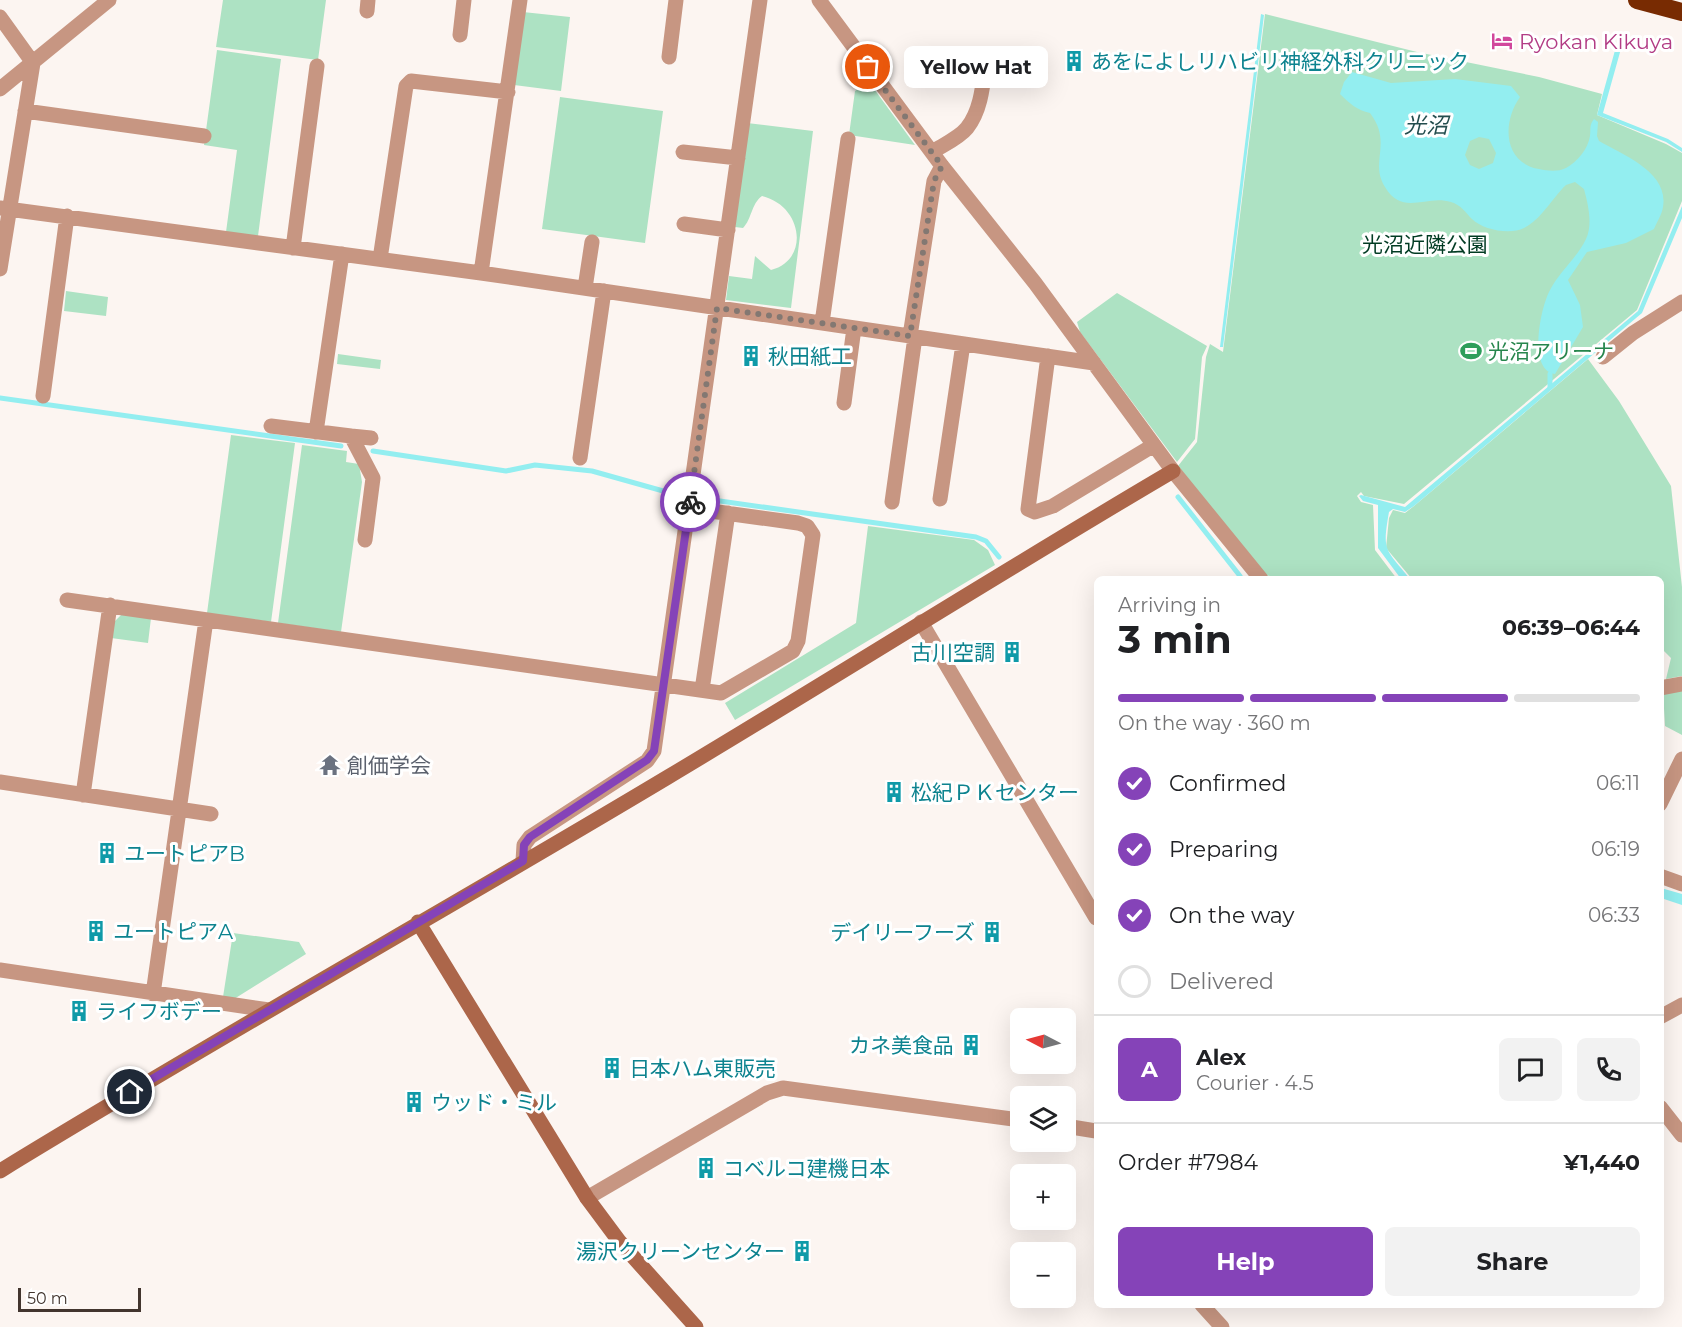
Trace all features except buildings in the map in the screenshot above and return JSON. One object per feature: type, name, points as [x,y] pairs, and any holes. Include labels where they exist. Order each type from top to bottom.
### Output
[{"type":"highway","points":[[1637,0],[1682,12]]},
{"type":"street","points":[[0,89],[109,0]]},
{"type":"street","points":[[460,35],[464,0]]},
{"type":"street","points":[[481,273],[520,0]]},
{"type":"street","points":[[669,57],[675,0]]},
{"type":"street","points":[[523,861],[524,845],[530,837],[647,760],[654,751],[760,0]]},
{"type":"street","points":[[819,0],[1173,471],[1259,576]]},
{"type":"street","points":[[0,17],[33,63],[4,209],[0,269]]},
{"type":"street","points":[[932,152],[966,129],[974,116],[981,95],[986,60]]},
{"type":"street","points":[[293,248],[317,66]]},
{"type":"street","points":[[380,259],[406,86],[411,81],[508,92]]},
{"type":"street","points":[[25,111],[204,136]]},
{"type":"street","points":[[822,323],[848,140]]},
{"type":"street","points":[[683,152],[738,158]]},
{"type":"street","points":[[892,502],[934,181],[942,166]]},
{"type":"street","points":[[4,209],[481,273],[1094,363]]},
{"type":"street","points":[[43,396],[67,216]]},
{"type":"street","points":[[684,225],[728,230]]},
{"type":"street","points":[[585,288],[592,242]]},
{"type":"street","points":[[316,432],[342,254]]},
{"type":"street","points":[[580,458],[604,291]]},
{"type":"street","points":[[1603,357],[1633,333],[1682,302]]},
{"type":"street","points":[[844,403],[854,328]]},
{"type":"street","points":[[940,499],[963,344]]},
{"type":"street","points":[[1048,356],[1028,509],[1035,512],[1053,506],[1154,444]]},
{"type":"street","points":[[271,426],[371,438]]},
{"type":"street","points":[[351,436],[373,478],[365,540]]},
{"type":"street","points":[[0,1172],[418,921],[666,778],[1173,471]]},
{"type":"street","points":[[67,600],[721,693],[793,651],[798,641],[813,535],[807,526],[798,523],[689,508]]},
{"type":"street","points":[[702,690],[728,513]]},
{"type":"street","points":[[83,795],[110,605]]},
{"type":"street","points":[[153,994],[206,620]]},
{"type":"street","points":[[921,622],[1094,915]]},
{"type":"street","points":[[1664,687],[1682,684]]},
{"type":"street","points":[[1667,774],[1682,759]]},
{"type":"street","points":[[0,783],[211,814]]},
{"type":"street","points":[[1664,877],[1682,884]]},
{"type":"street","points":[[418,921],[587,1198],[619,1241],[696,1327]]},
{"type":"street","points":[[0,970],[269,1010]]},
{"type":"street","points":[[1664,1015],[1682,1005]]},
{"type":"street","points":[[587,1198],[767,1093],[783,1088],[1010,1119]]},
{"type":"street","points":[[1664,1112],[1682,1135]]},
{"type":"street","points":[[1076,1128],[1094,1131]]},
{"type":"street","points":[[1205,1308],[1222,1327]]},
{"type":"green space","points":[[223,0],[326,0],[318,60],[216,47]]},
{"type":"green space","points":[[523,12],[570,17],[561,91],[514,85]]},
{"type":"green space","name":"光沼近隣公園","points":[[1265,14],[1417,52],[1539,77],[1602,94],[1597,115],[1682,153],[1682,201],[1637,310],[1404,504],[1364,496],[1361,492],[1357,496],[1361,502],[1373,505],[1375,550],[1395,576],[1263,575],[1178,466],[1197,442],[1206,357],[1210,344],[1223,352]]},
{"type":"green space","points":[[217,50],[281,59],[258,236],[226,232],[237,150],[204,145]]},
{"type":"green space","points":[[869,82],[915,145],[849,135],[855,91]]},
{"type":"green space","points":[[560,97],[663,111],[645,243],[542,229]]},
{"type":"green space","points":[[747,123],[813,131],[791,308],[726,300],[729,276],[752,279],[755,256],[771,270],[792,256],[796,245],[793,221],[786,210],[776,202],[762,196],[758,199],[743,228],[735,227]]},
{"type":"green space","points":[[66,291],[108,297],[106,316],[64,311]]},
{"type":"green space","points":[[1117,293],[1207,346],[1202,357],[1195,439],[1177,462],[1080,332],[1077,322]]},
{"type":"green space","points":[[338,354],[381,360],[380,369],[337,364]]},
{"type":"green space","points":[[1588,359],[1619,401],[1671,486],[1682,587],[1682,676],[1666,679],[1671,658],[1664,651],[1664,576],[1409,576],[1386,548],[1389,518],[1393,510],[1405,513]]},
{"type":"green space","points":[[231,435],[295,443],[271,622],[207,613]]},
{"type":"green space","points":[[302,445],[347,451],[346,462],[359,464],[362,482],[341,632],[278,623]]},
{"type":"green space","points":[[868,526],[974,540],[988,550],[995,565],[735,720],[725,703],[856,623]]},
{"type":"green space","points":[[122,614],[151,618],[148,643],[111,638],[113,623]]},
{"type":"green space","points":[[1682,687],[1682,735],[1665,726],[1664,691]]},
{"type":"green space","points":[[233,933],[299,942],[306,954],[234,999],[223,997]]},
{"type":"water","points":[[1261,14],[1264,15],[1223,347],[1220,347]]},
{"type":"water","points":[[1619,36],[1624,38],[1603,113],[1668,139],[1682,148],[1682,152],[1666,142],[1597,115]]},
{"type":"water","name":"光沼","points":[[1352,72],[1391,83],[1455,79],[1511,86],[1520,97],[1510,118],[1509,140],[1518,159],[1527,165],[1553,171],[1570,165],[1587,146],[1594,119],[1598,122],[1599,141],[1652,174],[1663,195],[1661,215],[1654,229],[1626,243],[1587,252],[1568,280],[1580,305],[1583,327],[1555,374],[1547,370],[1541,362],[1538,339],[1542,312],[1557,278],[1586,239],[1589,214],[1584,189],[1575,182],[1566,185],[1536,220],[1524,228],[1512,231],[1483,226],[1451,202],[1433,200],[1407,203],[1399,201],[1392,196],[1381,178],[1379,169],[1381,143],[1377,124],[1370,113],[1354,106],[1340,94],[1344,82]],"holes":[[[1479,137],[1489,139],[1496,153],[1493,163],[1479,169],[1470,165],[1465,155],[1470,141]]]},
{"type":"water","points":[[1682,206],[1682,218],[1642,313],[1414,506],[1405,512],[1393,509],[1389,512],[1386,543],[1391,555],[1408,576],[1399,576],[1378,548],[1378,505],[1363,501],[1359,496],[1405,507],[1638,311]]},
{"type":"water","points":[[1664,889],[1682,894],[1682,905],[1664,899]]},
{"type":"waterway","points":[[1550,374],[1550,387]]},
{"type":"waterway","points":[[0,398],[341,446]]},
{"type":"waterway","points":[[373,451],[506,471],[535,465],[592,471],[681,496]]},
{"type":"waterway","points":[[1178,497],[1240,576]]},
{"type":"waterway","points":[[699,498],[976,537],[986,541],[999,557]]},
{"type":"way so far","points":[[690,502],[717,308],[910,336],[934,181],[942,166],[868,67]]},
{"type":"place","name":"Ryokan Kikuya","points":[[1502,41]]},
{"type":"place","name":"あをによしリハビリ神経外科クリニック","points":[[1074,61]]},
{"type":"place","name":"Yellow Hat","points":[[868,67]]},
{"type":"place","name":"光沼アリーナ","points":[[1471,351]]},
{"type":"place","name":"秋田紙工","points":[[751,356]]},
{"type":"place","name":"古川空調","points":[[1012,652]]},
{"type":"place","name":"創価学会","points":[[330,765]]},
{"type":"place","name":"松紀ＰＫセンター","points":[[894,792]]},
{"type":"place","name":"ユートピアB","points":[[107,853]]},
{"type":"place","name":"ユートピアA","points":[[96,931]]},
{"type":"place","name":"デイリーフーズ","points":[[992,932]]},
{"type":"place","name":"ライフボデー","points":[[79,1011]]},
{"type":"place","name":"カネ美食品","points":[[971,1045]]},
{"type":"place","name":"日本ハム東販売","points":[[612,1068]]},
{"type":"place","name":"ウッド・ミル","points":[[414,1102]]},
{"type":"place","name":"コベルコ建機日本","points":[[706,1168]]},
{"type":"place","name":"湯沢クリーンセンター","points":[[802,1251]]},
{"type":"route","points":[[130,1092],[523,861],[524,845],[530,837],[647,760],[654,751],[690,502]]}]
